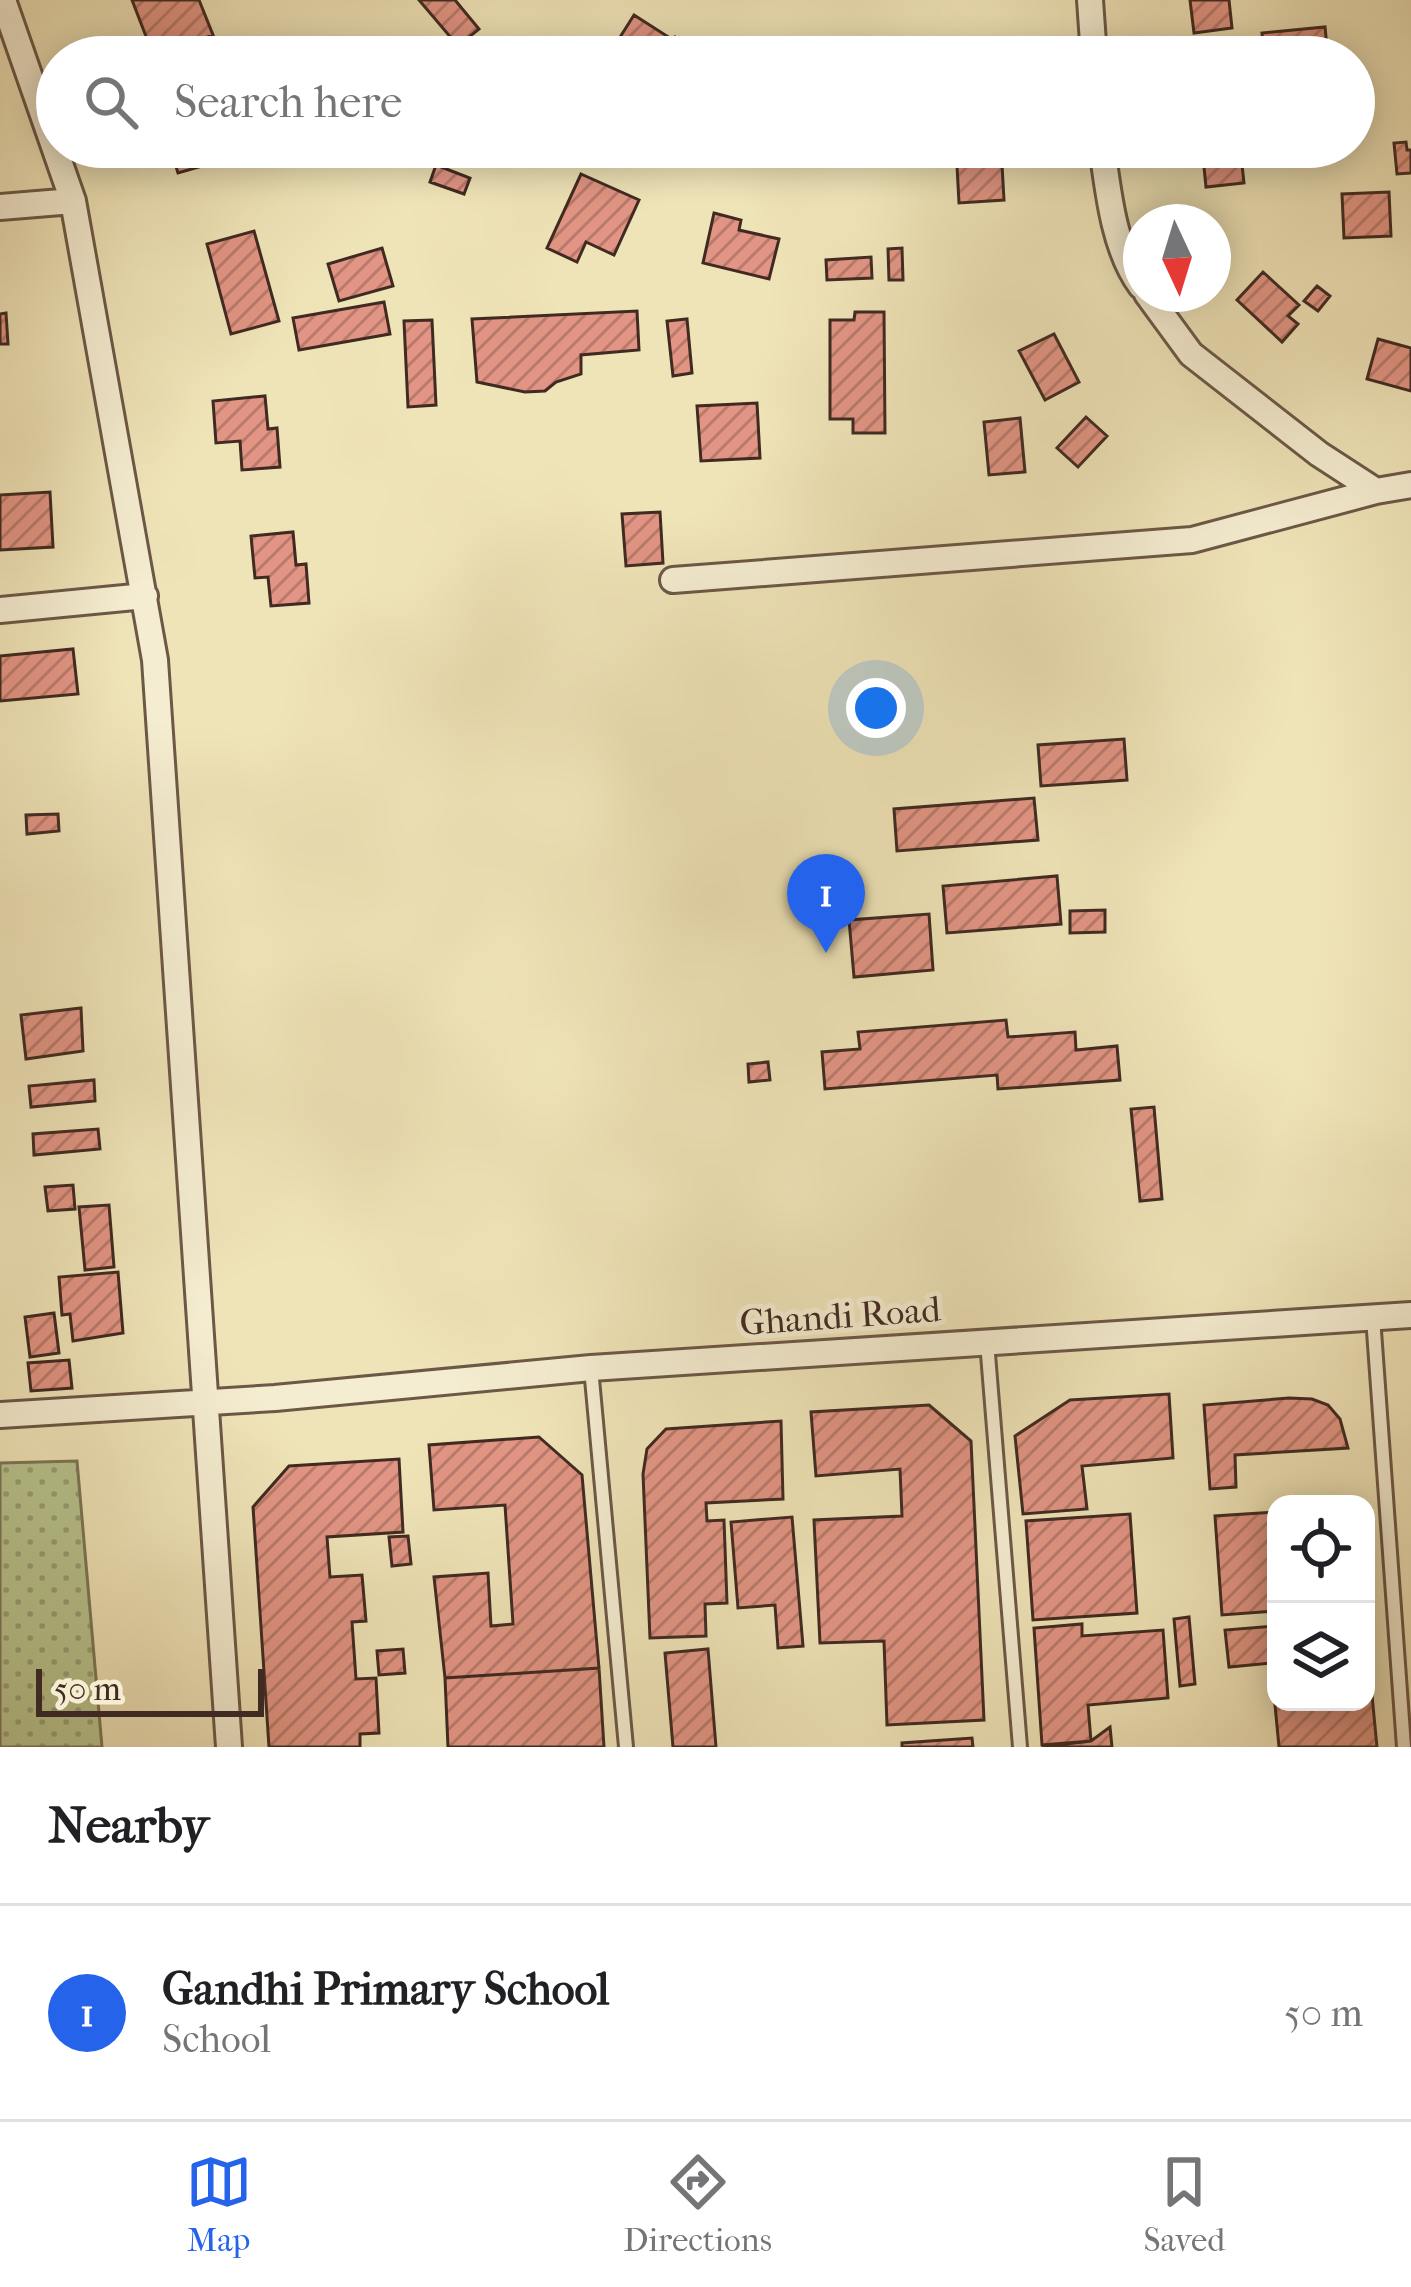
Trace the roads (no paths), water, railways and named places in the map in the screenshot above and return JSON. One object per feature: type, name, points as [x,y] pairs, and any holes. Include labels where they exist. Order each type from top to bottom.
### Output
[{"type":"street","points":[[3,0],[36,95]]},
{"type":"street","points":[[1090,0],[1093,36]]},
{"type":"street","points":[[61,168],[73,202],[146,596],[159,702],[229,1747]]},
{"type":"street","points":[[1104,168],[1108,198],[1123,244]]},
{"type":"street","points":[[0,207],[73,202]]},
{"type":"street","points":[[1160,312],[1191,354],[1318,454],[1376,491]]},
{"type":"street","points":[[673,580],[1192,541],[1411,485]]},
{"type":"street","points":[[0,610],[146,596]]},
{"type":"street","name":"Ghandi Road","points":[[0,1415],[275,1398],[590,1368],[1411,1315]]},
{"type":"lane","points":[[1373,1317],[1404,1747]]},
{"type":"lane","points":[[987,1342],[1020,1747]]},
{"type":"lane","points":[[590,1368],[626,1747]]},
{"type":"place","name":"Gandhi Primary School","points":[[826,953]]}]
